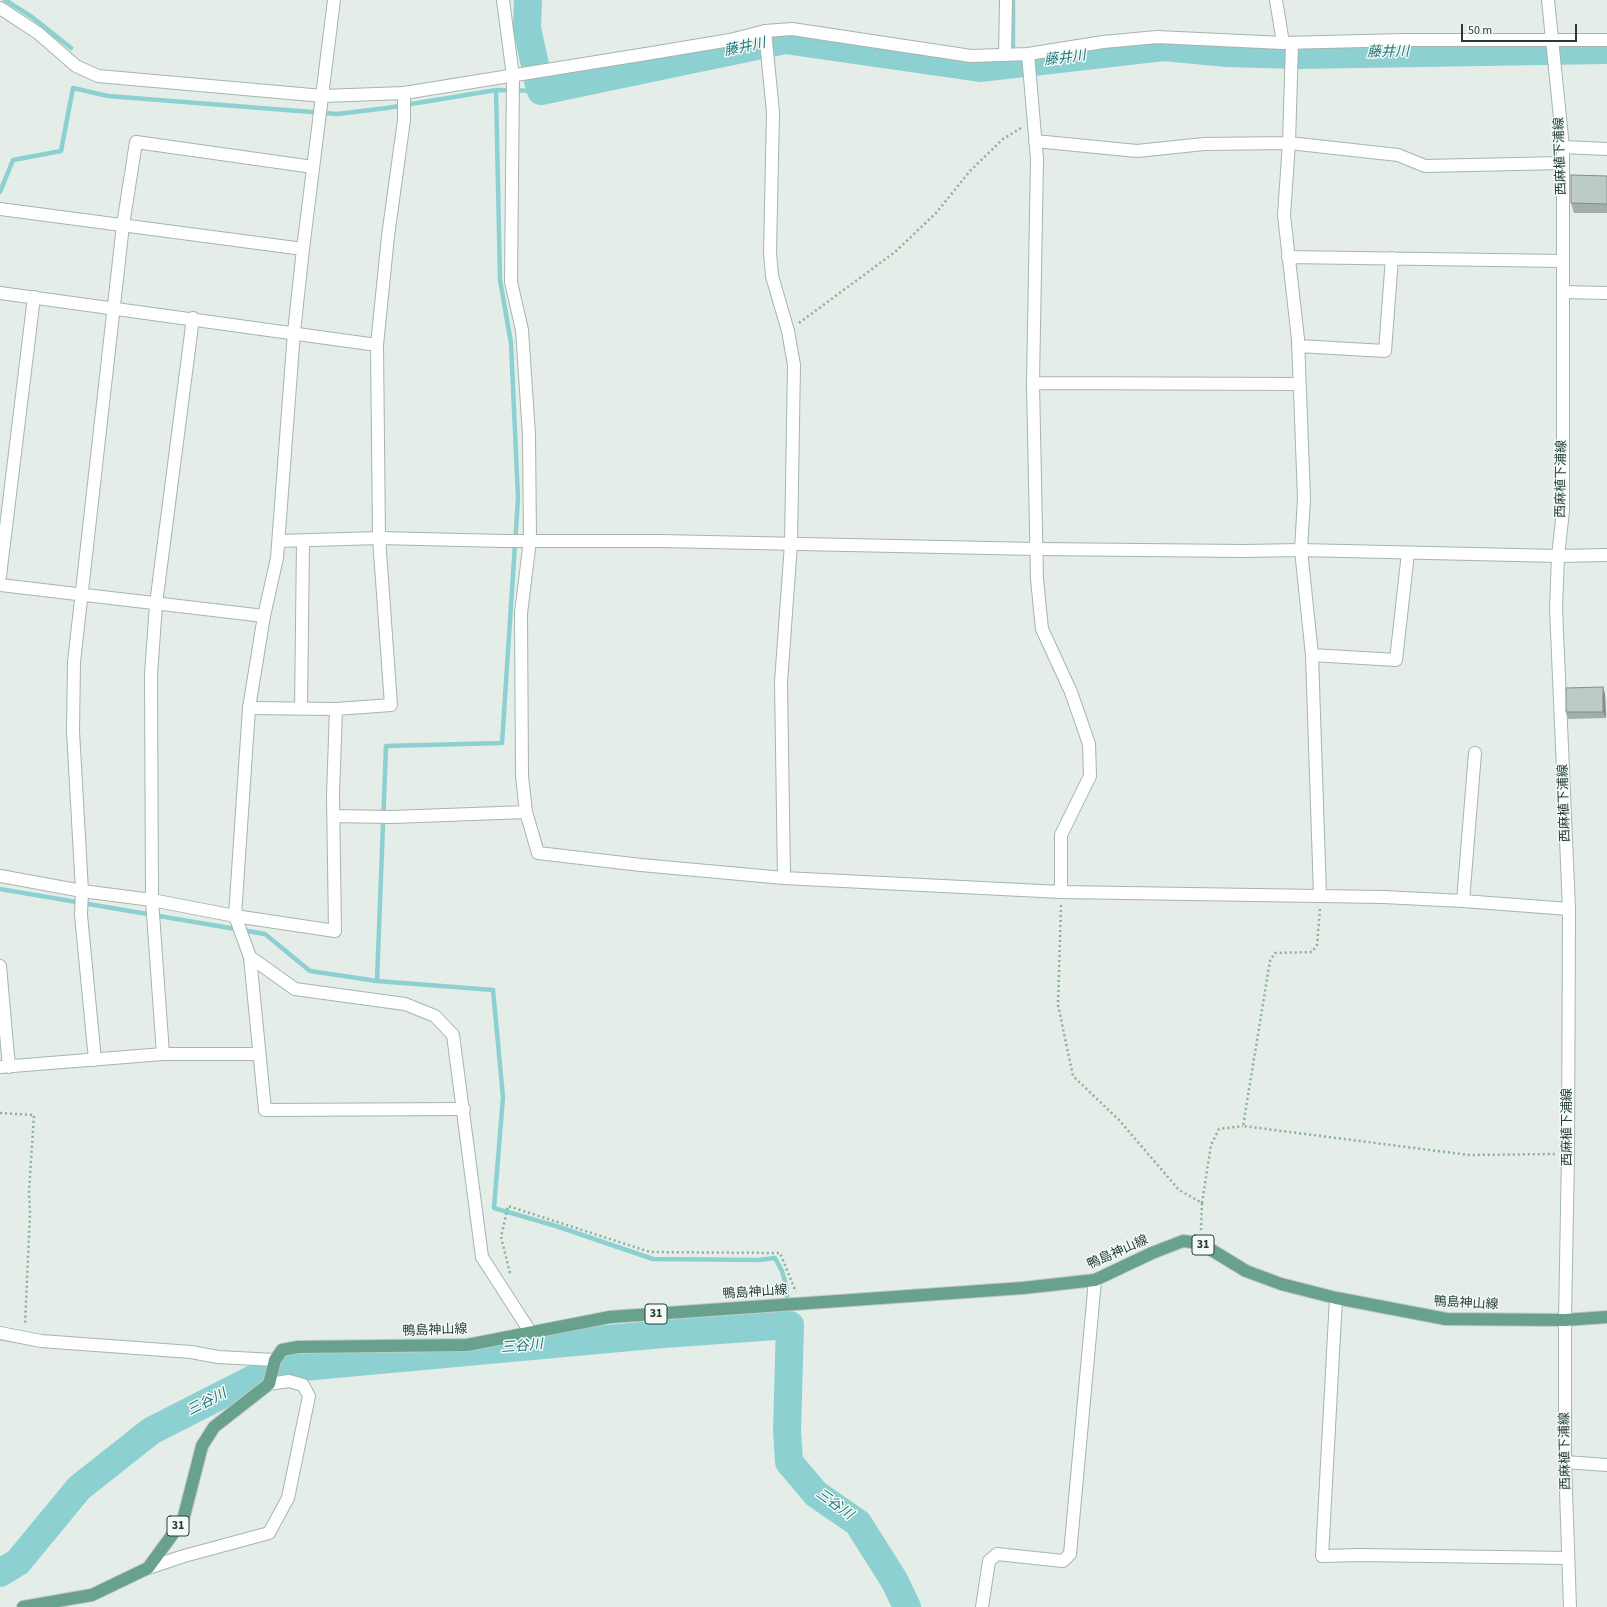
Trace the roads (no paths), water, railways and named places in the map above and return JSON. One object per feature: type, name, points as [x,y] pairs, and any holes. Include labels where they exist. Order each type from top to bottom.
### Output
[{"type":"main road","name":"鴨島神山線","points":[[275,1362],[282,1350],[298,1347],[467,1345],[610,1317],[1023,1288],[1095,1280],[1152,1253],[1183,1241],[1200,1243],[1246,1271],[1281,1284],[1336,1298],[1446,1319],[1565,1320],[1607,1317]]},
{"type":"main road","points":[[270,1381],[275,1362]]},
{"type":"main road","name":"31","points":[[23,1607],[71,1602],[92,1595],[148,1568],[183,1520],[202,1446],[214,1427],[270,1381]]},
{"type":"street","points":[[334,0],[294,332],[277,558],[264,616],[249,708],[235,916],[250,957],[265,1110],[464,1109]]},
{"type":"street","points":[[503,0],[513,76],[511,282],[522,330],[529,435],[521,613],[522,776],[526,812],[538,852],[641,865],[784,878],[1061,892],[1320,895],[1463,901],[1569,909]]},
{"type":"street","points":[[1005,55],[1006,0]]},
{"type":"street","points":[[1276,0],[1290,49],[1289,143],[1284,215],[1298,346],[1304,498],[1301,550],[1312,655],[1320,895]]},
{"type":"street","name":"西麻植下浦線","points":[[1548,0],[1563,148],[1563,511],[1558,556],[1556,608],[1569,909],[1565,1462],[1570,1607]]},
{"type":"street","points":[[0,8],[38,33],[76,66],[98,76],[323,96],[404,93],[792,29],[971,56],[1005,55],[1028,61],[1103,42],[1157,37],[1290,49],[1404,40],[1554,49],[1607,40]]},
{"type":"street","points":[[766,33],[773,112],[770,252],[771,270],[788,330],[794,365],[791,544],[781,682],[784,878]]},
{"type":"street","points":[[1028,61],[1037,159],[1033,383],[1036,549],[1042,629],[1071,692],[1089,744],[1090,776],[1061,835],[1061,892]]},
{"type":"street","points":[[249,708],[336,709],[391,705],[379,538],[377,345],[388,236],[404,120],[404,93]]},
{"type":"street","points":[[1035,141],[1137,151],[1204,144],[1289,143],[1398,155],[1425,166],[1563,163]]},
{"type":"street","points":[[95,1060],[81,915],[82,891],[73,731],[74,662],[113,307],[123,225],[136,142],[314,167]]},
{"type":"street","points":[[1563,148],[1607,149]]},
{"type":"street","points":[[0,209],[303,249]]},
{"type":"street","points":[[1288,257],[1563,261]]},
{"type":"street","points":[[1298,346],[1385,351],[1392,258]]},
{"type":"street","points":[[1563,292],[1607,293]]},
{"type":"street","points":[[0,293],[193,318],[377,345]]},
{"type":"street","points":[[0,576],[34,297]]},
{"type":"street","points":[[163,1054],[152,900],[151,675],[156,604],[193,318]]},
{"type":"street","points":[[1033,383],[1299,384]]},
{"type":"street","points":[[279,540],[304,541],[379,538],[1036,549],[1244,551],[1301,550],[1558,556],[1607,555]]},
{"type":"street","points":[[301,709],[304,541]]},
{"type":"street","points":[[1312,655],[1396,660],[1408,552]]},
{"type":"street","points":[[0,585],[264,616]]},
{"type":"street","points":[[0,876],[82,891],[152,900],[235,916],[335,931],[333,816],[336,709]]},
{"type":"street","points":[[1463,901],[1475,753]]},
{"type":"street","points":[[333,816],[392,817],[526,812]]},
{"type":"street","points":[[250,957],[295,989],[405,1004],[435,1016],[453,1035],[464,1109],[482,1257],[531,1333]]},
{"type":"street","points":[[0,966],[5,1067],[163,1054],[259,1054]]},
{"type":"street","points":[[982,1607],[989,1562],[997,1554],[1063,1561],[1070,1554],[1095,1280]]},
{"type":"street","points":[[1336,1298],[1322,1556],[1368,1555],[1568,1558]]},
{"type":"street","points":[[0,1333],[24,1338],[191,1352],[218,1357],[275,1362]]},
{"type":"street","points":[[148,1568],[184,1556],[269,1533],[288,1498],[309,1396],[303,1385],[289,1380],[270,1381]]},
{"type":"street","points":[[1565,1462],[1607,1465]]},
{"type":"waterway","points":[[5,0],[32,17],[71,48]]},
{"type":"waterway","name":"藤井川","points":[[528,0],[527,28],[535,65]]},
{"type":"waterway","points":[[1013,0],[1013,47]]},
{"type":"waterway","name":"藤井川","points":[[538,81],[541,91],[785,40],[980,68],[1164,47],[1227,53],[1298,55],[1607,50]]},
{"type":"waterway","points":[[0,192],[13,160],[61,151],[73,88],[108,96],[337,114],[387,108],[496,90],[541,91]]},
{"type":"waterway","points":[[377,981],[386,746],[502,743],[518,498],[511,343],[500,280],[496,90]]},
{"type":"waterway","points":[[0,889],[265,934],[310,971],[377,981],[493,990],[503,1097],[494,1208],[556,1226],[653,1259],[759,1260],[775,1258],[782,1271],[786,1285],[790,1325]]},
{"type":"waterway","name":"三谷川","points":[[0,1573],[18,1562],[79,1488],[151,1431],[253,1379],[281,1369],[663,1334],[790,1325],[787,1431],[789,1462],[816,1494],[858,1523],[894,1580],[907,1607]]}]
